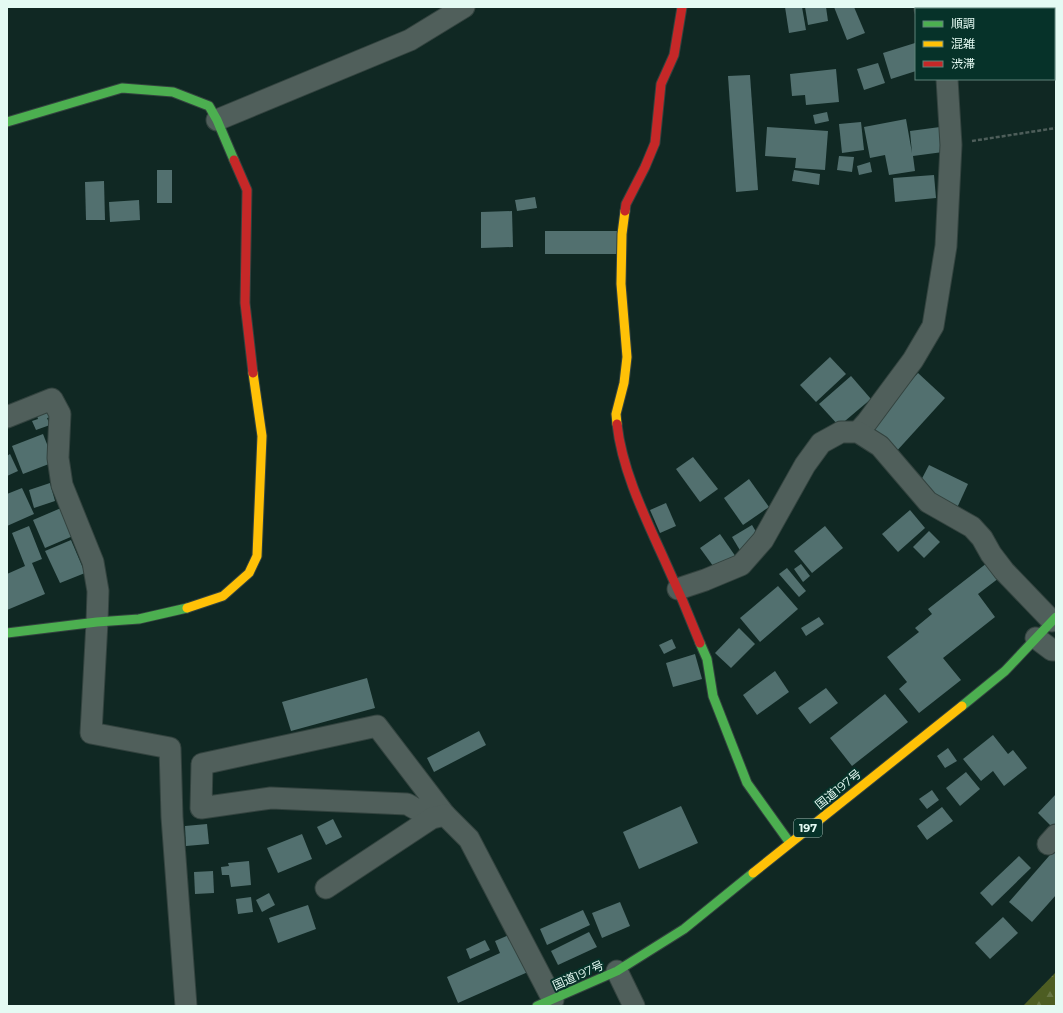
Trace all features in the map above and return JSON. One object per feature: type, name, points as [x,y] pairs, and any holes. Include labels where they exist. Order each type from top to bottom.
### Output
[{"type":"main road","points":[[682,7],[674,55],[661,84],[655,143],[645,167],[626,204],[622,234],[621,284],[627,357],[624,384],[616,414],[619,443],[641,508],[678,589],[707,659],[713,696],[747,783],[790,843]]},
{"type":"main road","points":[[7,122],[122,88],[173,92],[209,106],[217,120],[247,190],[245,303],[256,401],[262,436],[257,556],[249,573],[223,596],[182,610],[139,619],[97,622],[7,633]]},
{"type":"main road","name":"国道197号","points":[[545,1003],[617,971],[684,929],[1005,671],[1054,619]]},
{"type":"street","points":[[217,120],[410,40],[464,7]]},
{"type":"street","points":[[858,432],[913,360],[933,326],[946,246],[951,145],[947,80]]},
{"type":"street","points":[[7,417],[52,398],[60,414],[58,458],[62,485],[93,562],[98,591],[91,733],[170,748],[172,817],[186,1006]]},
{"type":"street","points":[[678,589],[705,580],[741,565],[763,540],[805,465],[820,443],[841,432],[858,432],[880,446],[928,502],[972,527],[982,538],[991,554],[1004,570],[1054,619]]},
{"type":"street","points":[[1036,638],[1052,650],[1056,650]]},
{"type":"street","points":[[438,817],[378,726],[202,764],[201,808],[271,798],[407,804],[438,817],[469,839],[545,1003]]},
{"type":"street","points":[[326,888],[438,817]]},
{"type":"street","points":[[617,971],[634,1006]]},
{"type":"path","points":[[951,145],[1056,128]]},
{"type":"green space","points":[[1056,972],[1056,1006],[1023,1006]]},
{"type":"building","points":[[785,7],[802,7],[806,30],[789,33]]},
{"type":"building","points":[[805,7],[826,7],[828,21],[808,25]]},
{"type":"building","points":[[834,7],[854,7],[865,33],[847,40]]},
{"type":"building","points":[[915,43],[915,71],[891,79],[883,53]]},
{"type":"building","points":[[878,63],[885,83],[864,90],[857,69]]},
{"type":"building","points":[[836,69],[839,102],[806,105],[805,95],[792,96],[790,74]]},
{"type":"building","points":[[750,75],[758,190],[736,192],[728,76]]},
{"type":"building","points":[[827,112],[829,121],[815,124],[813,115]]},
{"type":"building","points":[[906,119],[912,153],[910,131],[940,127],[943,152],[913,156],[915,171],[889,175],[885,155],[870,158],[864,127]]},
{"type":"building","points":[[861,122],[864,150],[842,153],[839,124]]},
{"type":"building","points":[[767,127],[828,131],[825,170],[795,168],[796,158],[765,156]]},
{"type":"building","points":[[839,156],[854,157],[852,172],[837,170]]},
{"type":"building","points":[[870,162],[872,172],[859,175],[857,166]]},
{"type":"building","points":[[157,170],[172,170],[172,203],[157,203]]},
{"type":"building","points":[[794,170],[820,174],[819,185],[792,181]]},
{"type":"building","points":[[934,175],[936,198],[895,202],[893,178]]},
{"type":"building","points":[[104,181],[105,220],[86,220],[85,182]]},
{"type":"building","points":[[535,197],[537,208],[517,211],[515,200]]},
{"type":"building","points":[[139,200],[140,220],[110,222],[109,202]]},
{"type":"building","points":[[512,211],[513,247],[481,248],[481,212]]},
{"type":"building","points":[[545,231],[617,231],[617,254],[545,254]]},
{"type":"building","points":[[830,357],[846,374],[816,402],[800,385]]},
{"type":"building","points":[[918,373],[945,398],[894,454],[867,429]]},
{"type":"building","points":[[851,376],[871,399],[839,426],[819,404]]},
{"type":"building","points":[[49,408],[52,417],[47,418],[50,425],[36,430],[32,421],[38,419],[36,413]]},
{"type":"building","points":[[43,434],[54,462],[23,474],[12,446]]},
{"type":"building","points":[[10,454],[18,471],[7,476],[7,456]]},
{"type":"building","points":[[693,457],[718,489],[700,502],[676,469]]},
{"type":"building","points":[[929,465],[968,484],[957,508],[917,488]]},
{"type":"building","points":[[749,479],[769,507],[743,525],[724,498]]},
{"type":"building","points":[[50,483],[55,501],[34,508],[29,490]]},
{"type":"building","points":[[22,488],[34,514],[7,526],[7,494]]},
{"type":"building","points":[[666,503],[676,526],[660,533],[650,510]]},
{"type":"building","points":[[61,508],[73,536],[45,548],[33,520]]},
{"type":"building","points":[[910,510],[925,528],[898,552],[882,534]]},
{"type":"building","points":[[752,525],[761,540],[741,552],[732,537]]},
{"type":"building","points":[[29,526],[42,559],[32,563],[45,594],[7,610],[7,574],[25,566],[12,533]]},
{"type":"building","points":[[825,526],[843,548],[812,573],[794,551]]},
{"type":"building","points":[[929,531],[940,542],[924,558],[913,547]]},
{"type":"building","points":[[720,534],[736,557],[716,570],[700,548]]},
{"type":"building","points":[[71,540],[85,573],[60,583],[45,551]]},
{"type":"building","points":[[987,563],[999,578],[978,594],[995,617],[943,658],[961,680],[919,713],[899,689],[907,682],[887,657],[919,632],[915,628],[932,614],[928,609]]},
{"type":"building","points":[[801,564],[810,576],[803,582],[794,569]]},
{"type":"building","points":[[787,568],[806,591],[799,597],[779,574]]},
{"type":"building","points":[[778,586],[798,609],[760,642],[740,618]]},
{"type":"building","points":[[819,617],[824,624],[806,636],[801,628]]},
{"type":"building","points":[[739,628],[755,644],[731,668],[715,653]]},
{"type":"building","points":[[672,639],[676,648],[664,654],[659,645]]},
{"type":"building","points":[[695,654],[702,679],[673,687],[666,663]]},
{"type":"building","points":[[775,671],[789,692],[757,715],[743,695]]},
{"type":"building","points":[[367,678],[375,708],[291,731],[282,702]]},
{"type":"building","points":[[826,688],[838,703],[810,724],[798,708]]},
{"type":"building","points":[[885,694],[908,722],[852,766],[830,738]]},
{"type":"building","points":[[479,731],[486,745],[434,772],[427,758]]},
{"type":"building","points":[[993,735],[1008,754],[1013,750],[1027,768],[1004,786],[993,771],[981,781],[963,759]]},
{"type":"building","points":[[948,748],[957,761],[945,768],[937,756]]},
{"type":"building","points":[[966,772],[980,789],[960,806],[946,788]]},
{"type":"building","points":[[932,790],[939,800],[927,809],[919,799]]},
{"type":"building","points":[[1056,794],[1056,825],[1053,828],[1038,813]]},
{"type":"building","points":[[681,806],[698,843],[639,869],[623,832]]},
{"type":"building","points":[[942,807],[953,821],[927,840],[917,826]]},
{"type":"building","points":[[333,819],[342,837],[326,845],[317,827]]},
{"type":"building","points":[[207,824],[209,844],[186,846],[185,826]]},
{"type":"building","points":[[302,834],[312,859],[278,873],[267,848]]},
{"type":"building","points":[[1056,848],[1056,895],[1032,922],[1009,902]]},
{"type":"building","points":[[1019,856],[1031,868],[992,906],[980,893]]},
{"type":"building","points":[[249,861],[251,885],[231,887],[229,875],[222,875],[221,867],[229,866],[228,863]]},
{"type":"building","points":[[213,871],[214,893],[195,894],[194,872]]},
{"type":"building","points":[[269,893],[275,905],[262,912],[256,900]]},
{"type":"building","points":[[251,897],[253,912],[238,914],[236,899]]},
{"type":"building","points":[[620,902],[630,926],[602,938],[592,913]]},
{"type":"building","points":[[308,905],[316,929],[278,943],[269,918]]},
{"type":"building","points":[[583,910],[590,925],[547,945],[540,929]]},
{"type":"building","points":[[1003,917],[1018,933],[990,959],[975,943]]},
{"type":"building","points":[[589,932],[597,947],[558,965],[551,951]]},
{"type":"building","points":[[511,934],[528,972],[458,1003],[447,977],[500,953],[495,941]]},
{"type":"building","points":[[485,940],[490,950],[470,959],[466,949]]},
{"type":"traffic: fast","points":[[7,122],[122,88],[173,92],[209,106],[217,120],[234,160]]},
{"type":"traffic: fast","points":[[7,633],[97,622],[139,619],[187,608]]},
{"type":"traffic: fast","points":[[962,706],[1005,671],[1056,617]]},
{"type":"traffic: fast","points":[[700,643],[707,659],[713,696],[747,783],[790,843]]},
{"type":"traffic: fast","points":[[537,1006],[617,971],[684,929],[753,873]]},
{"type":"traffic: slow","points":[[617,424],[616,414],[624,383],[627,357],[621,284],[622,234],[625,211]]},
{"type":"traffic: slow","points":[[187,608],[223,596],[249,573],[257,556],[262,436],[253,373]]},
{"type":"traffic: slow","points":[[753,873],[962,706]]},
{"type":"traffic: jam","points":[[625,211],[626,204],[645,167],[655,143],[661,84],[674,55],[682,7]]},
{"type":"traffic: jam","points":[[234,160],[247,190],[245,303],[253,373]]},
{"type":"traffic: jam","points":[[617,424],[624,459],[635,493],[700,643]]}]
